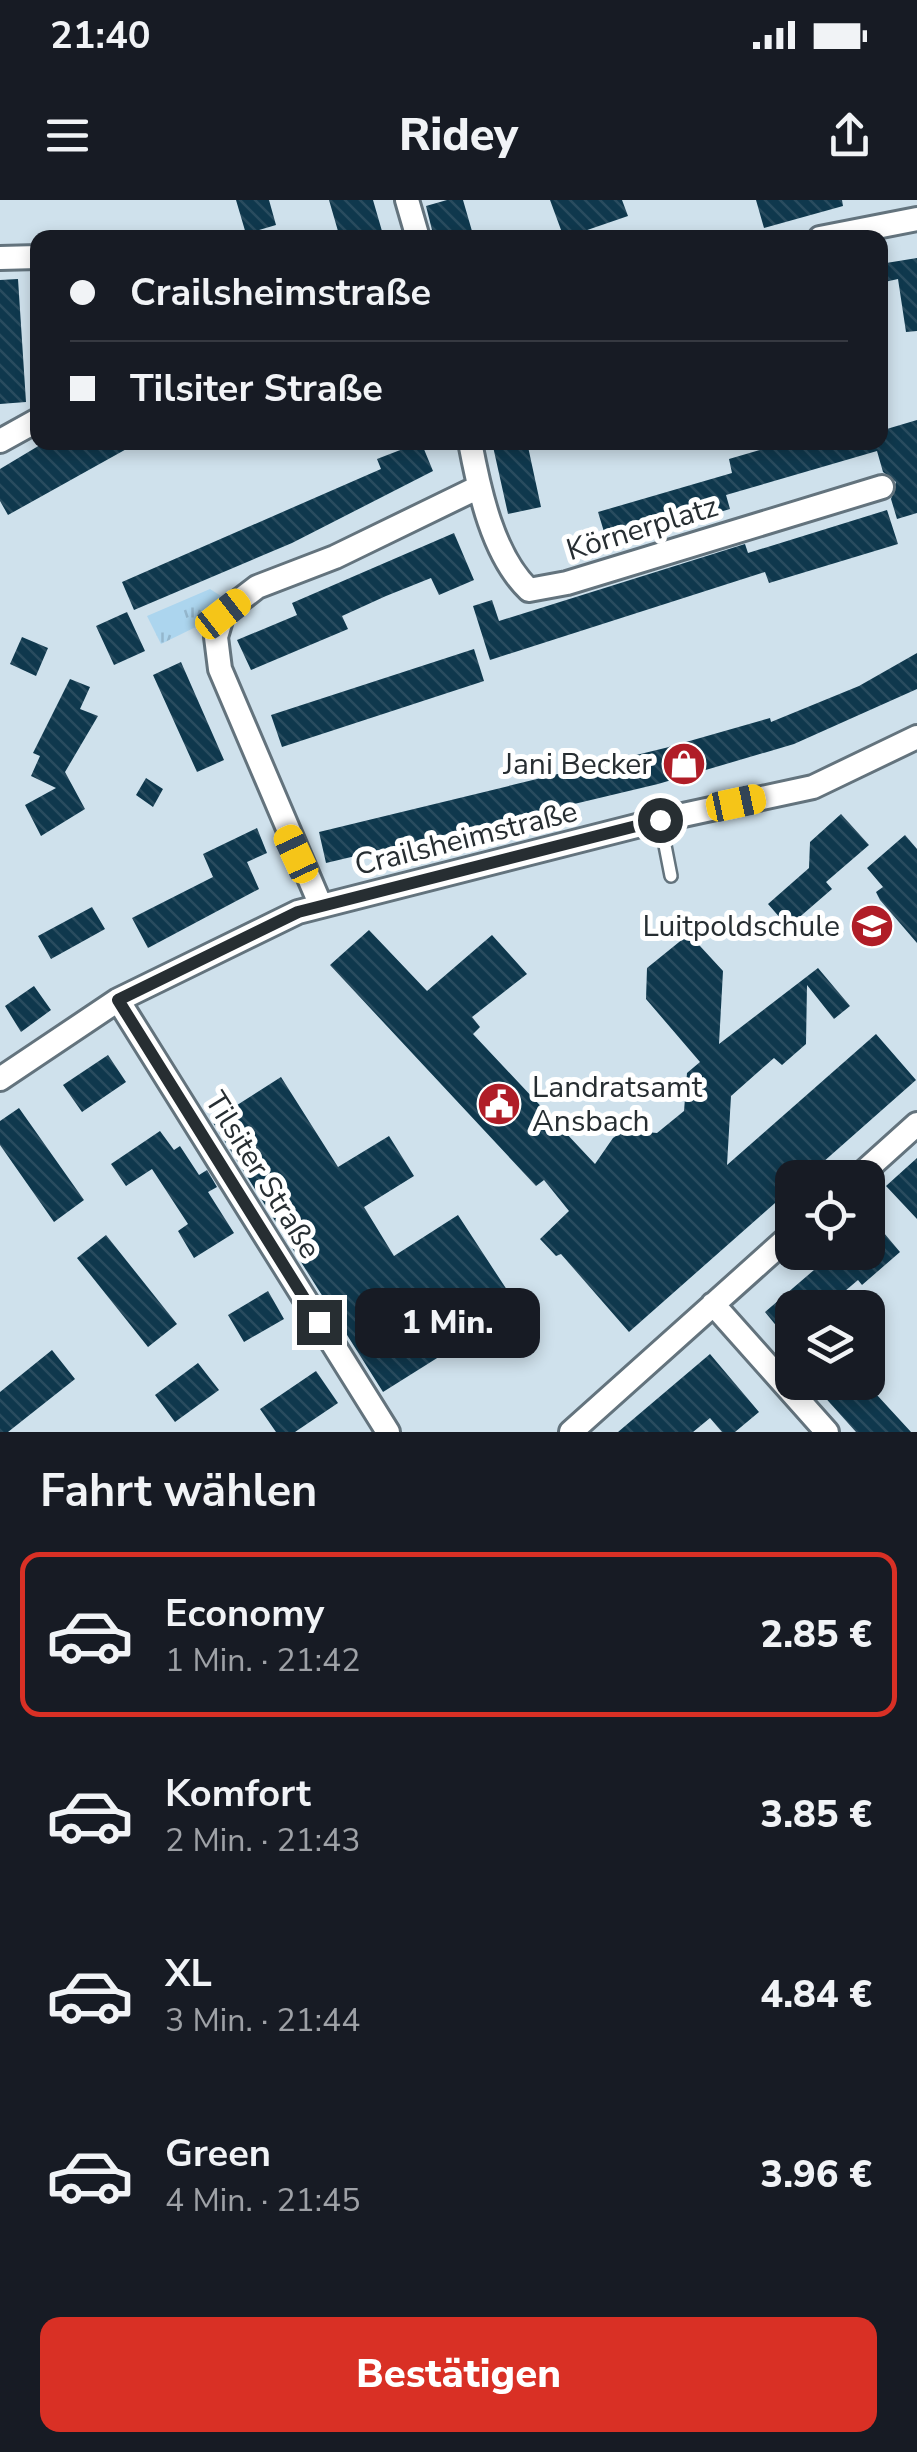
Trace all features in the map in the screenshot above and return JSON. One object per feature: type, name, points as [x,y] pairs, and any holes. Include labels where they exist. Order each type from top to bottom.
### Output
[{"type":"street","points":[[407,200],[416,230]]},
{"type":"street","points":[[861,230],[917,219]]},
{"type":"street","points":[[0,258],[30,257]]},
{"type":"street","points":[[0,441],[30,424]]},
{"type":"street","points":[[320,906],[220,670],[216,637],[223,614],[256,587],[335,558],[479,487],[472,450]]},
{"type":"street","name":"Körnerplatz","points":[[479,487],[515,577],[529,590],[566,583],[882,488]]},
{"type":"street","name":"Crailsheimstraße","points":[[0,1079],[118,1000],[320,906],[660,820],[813,787],[917,737]]},
{"type":"street","name":"Tilsiter Straße","points":[[118,1000],[388,1432]]},
{"type":"street","points":[[877,1160],[917,1124]]},
{"type":"street","points":[[571,1432],[775,1249]]},
{"type":"street","points":[[713,1304],[827,1432]]},
{"type":"lane","points":[[660,820],[671,876]]},
{"type":"green space","points":[[210,589],[221,596],[206,622],[161,644],[147,616]]},
{"type":"building","points":[[236,200],[269,200],[276,225],[245,230]]},
{"type":"building","points":[[329,200],[373,200],[382,230],[338,230]]},
{"type":"building","points":[[463,200],[472,230],[432,230],[426,206]]},
{"type":"building","points":[[550,200],[622,200],[628,216],[587,230],[561,230]]},
{"type":"building","points":[[756,200],[842,200],[843,206],[764,228]]},
{"type":"building","points":[[917,258],[917,331],[906,332],[898,279],[888,281],[888,263]]},
{"type":"building","points":[[18,279],[26,402],[0,404],[0,280]]},
{"type":"building","points":[[917,420],[917,513],[897,519],[891,499],[896,482],[883,472],[877,451],[726,495],[730,509],[608,545],[598,512],[732,473],[729,459],[760,450],[888,450],[888,429]]},
{"type":"building","points":[[32,450],[125,450],[8,515],[0,501],[0,469]]},
{"type":"building","points":[[400,450],[424,450],[433,471],[292,543],[134,610],[122,582],[381,469],[377,459]]},
{"type":"building","points":[[494,450],[529,450],[541,507],[508,514]]},
{"type":"building","points":[[887,510],[898,544],[769,583],[765,572],[490,660],[473,606],[492,600],[499,621],[745,544],[748,553]]},
{"type":"building","points":[[454,533],[474,580],[439,595],[431,578],[386,596],[342,616],[348,629],[251,670],[237,640],[297,615],[292,603]]},
{"type":"building","points":[[127,612],[145,651],[114,665],[96,626]]},
{"type":"building","points":[[22,637],[48,648],[36,676],[10,664]]},
{"type":"building","points":[[474,649],[484,681],[282,747],[271,715]]},
{"type":"building","points":[[917,653],[917,689],[794,744],[658,784],[326,863],[319,832],[665,748],[770,718],[771,722],[859,686]]},
{"type":"building","points":[[181,662],[224,760],[197,772],[153,675]]},
{"type":"building","points":[[70,679],[90,687],[80,709],[98,716],[65,772],[85,809],[41,836],[25,805],[56,788],[31,776],[40,756],[33,753]]},
{"type":"building","points":[[146,778],[163,789],[153,807],[136,795]]},
{"type":"building","points":[[841,814],[869,845],[826,882],[832,889],[788,927],[768,904],[809,868],[810,842]]},
{"type":"building","points":[[257,828],[267,853],[247,862],[259,889],[148,948],[132,918],[213,877],[203,854]]},
{"type":"building","points":[[905,835],[917,849],[917,943],[880,900],[876,892],[883,887],[867,868]]},
{"type":"building","points":[[92,907],[105,929],[51,959],[38,936]]},
{"type":"building","name":"Landratsamt Ansbach","points":[[369,930],[427,991],[492,935],[527,974],[472,1017],[480,1027],[473,1034],[595,1164],[613,1138],[625,1130],[657,1133],[684,1111],[687,1073],[700,1062],[646,999],[647,968],[689,934],[723,971],[719,1044],[818,968],[850,1006],[834,1019],[807,985],[806,1044],[782,1065],[774,1058],[731,1096],[727,1165],[876,1034],[916,1080],[825,1160],[775,1160],[775,1203],[629,1332],[561,1254],[556,1256],[540,1239],[569,1211],[544,1180],[536,1186],[330,965]]},
{"type":"building","points":[[34,986],[51,1010],[21,1032],[5,1006]]},
{"type":"building","points":[[108,1055],[126,1082],[82,1112],[63,1085]]},
{"type":"building","points":[[281,1077],[338,1167],[389,1136],[414,1176],[364,1207],[394,1256],[458,1215],[524,1316],[474,1346],[469,1338],[383,1392],[212,1121]]},
{"type":"building","points":[[19,1108],[84,1200],[54,1222],[0,1145],[0,1121]]},
{"type":"building","points":[[160,1131],[174,1150],[180,1146],[199,1175],[207,1170],[217,1187],[208,1192],[234,1233],[194,1258],[178,1231],[188,1224],[152,1169],[126,1186],[111,1164]]},
{"type":"building","points":[[917,1158],[917,1219],[886,1186]]},
{"type":"building","points":[[885,1234],[900,1252],[885,1265]]},
{"type":"building","points":[[106,1235],[177,1324],[148,1347],[77,1258]]},
{"type":"building","points":[[814,1270],[879,1270],[862,1285],[858,1280],[846,1290],[791,1290]]},
{"type":"building","points":[[268,1291],[284,1319],[244,1342],[228,1315]]},
{"type":"building","points":[[775,1303],[775,1324],[765,1312]]},
{"type":"building","points":[[52,1350],[75,1379],[8,1432],[0,1432],[0,1392]]},
{"type":"building","points":[[710,1354],[759,1412],[735,1432],[722,1432],[710,1418],[693,1432],[618,1432]]},
{"type":"building","points":[[198,1363],[219,1390],[175,1422],[155,1395]]},
{"type":"building","points":[[316,1371],[338,1403],[295,1432],[276,1432],[260,1409]]},
{"type":"building","points":[[827,1400],[882,1400],[911,1432],[856,1432]]},
{"type":"place","name":"Jani Becker","points":[[684,764]]},
{"type":"place","name":"Luitpoldschule","points":[[872,926]]},
{"type":"place","name":"Landratsamt Ansbach","points":[[499,1104]]},
{"type":"route","points":[[319,1322],[118,1000],[298,912],[660,820]]}]
